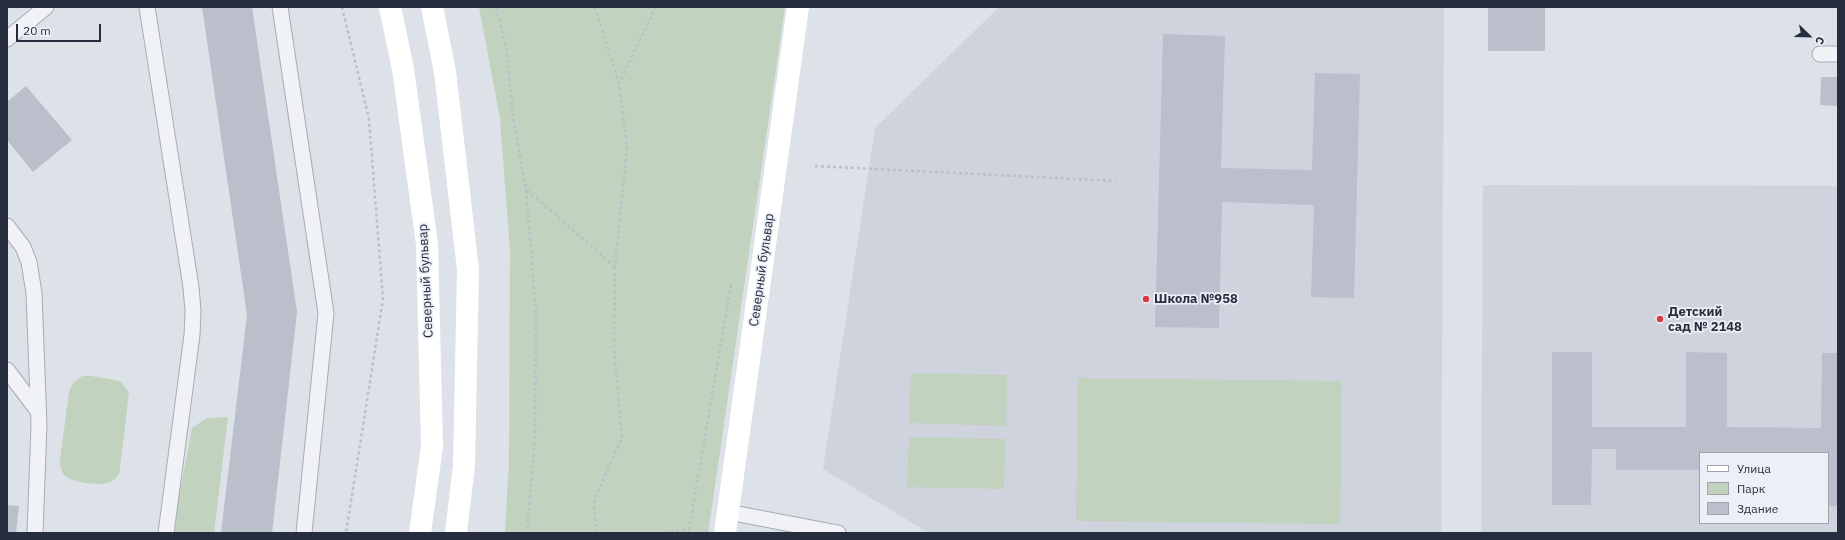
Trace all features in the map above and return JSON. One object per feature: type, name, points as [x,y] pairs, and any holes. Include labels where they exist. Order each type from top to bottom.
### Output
[{"type":"main road","name":"Северный бульвар","points":[[390,7],[403,69],[427,244],[432,446],[420,533]]},
{"type":"main road","points":[[432,7],[446,72],[468,269],[464,465],[456,533]]},
{"type":"main road","name":"Северный бульвар","points":[[726,522],[798,7]]},
{"type":"lane","points":[[7,39],[46,7]]},
{"type":"lane","points":[[147,7],[191,287],[193,311],[192,335],[166,533]]},
{"type":"lane","points":[[280,7],[326,313],[304,533]]},
{"type":"lane","points":[[1820,54],[1838,54]]},
{"type":"lane","points":[[7,226],[23,247],[28,262],[34,293],[38,411],[35,533]]},
{"type":"lane","points":[[7,370],[38,411]]},
{"type":"lane","points":[[726,522],[838,533]]},
{"type":"path","points":[[342,7],[369,119],[383,299],[346,533]]},
{"type":"path","points":[[496,7],[507,52],[513,118],[526,189],[536,313],[535,437],[527,533]]},
{"type":"path","points":[[595,7],[619,83],[628,149],[615,267],[614,346],[622,438],[594,500],[596,533]]},
{"type":"path","points":[[619,83],[656,7]]},
{"type":"path","points":[[815,166],[1116,181]]},
{"type":"path","points":[[526,189],[615,267]]},
{"type":"path","points":[[664,533],[689,531],[732,278]]},
{"type":"shaded area","name":"Школа №958","points":[[999,7],[1444,7],[1441,533],[929,533],[823,469],[875,128]]},
{"type":"shaded area","name":"Детский сад № 2148","points":[[1483,185],[1838,186],[1838,533],[1481,533]]},
{"type":"green space","points":[[479,7],[785,7],[708,533],[505,533],[509,462],[510,251],[500,119]]},
{"type":"green space","points":[[911,373],[1007,375],[1006,426],[909,423]]},
{"type":"green space","points":[[83,376],[120,381],[129,392],[120,471],[115,479],[108,483],[95,484],[80,482],[68,478],[64,475],[61,468],[60,460],[69,392],[74,382]]},
{"type":"green space","points":[[1078,378],[1342,381],[1340,524],[1076,521]]},
{"type":"green space","points":[[228,417],[214,533],[174,533],[177,507],[192,428],[207,418]]},
{"type":"green space","points":[[909,437],[1005,439],[1004,489],[907,487]]},
{"type":"building","points":[[202,7],[252,7],[297,312],[272,533],[221,533],[247,315]]},
{"type":"building","points":[[1488,7],[1545,7],[1545,51],[1488,51]]},
{"type":"building","points":[[1163,34],[1225,36],[1221,168],[1312,170],[1315,73],[1360,74],[1354,298],[1311,297],[1314,205],[1222,202],[1219,328],[1155,327]]},
{"type":"building","points":[[1821,77],[1838,77],[1838,106],[1820,105]]},
{"type":"building","points":[[26,86],[72,140],[33,172],[7,140],[7,102]]},
{"type":"building","points":[[1552,352],[1592,352],[1592,427],[1686,427],[1686,352],[1727,353],[1727,427],[1821,428],[1822,353],[1838,353],[1838,506],[1829,506],[1829,452],[1699,452],[1699,470],[1616,470],[1616,449],[1592,449],[1591,505],[1552,505]]},
{"type":"building","points":[[7,505],[19,506],[16,533],[7,533]]},
{"type":"place","name":"Школа №958","points":[[1146,299]]},
{"type":"place","name":"Детский сад № 2148","points":[[1660,319]]}]
